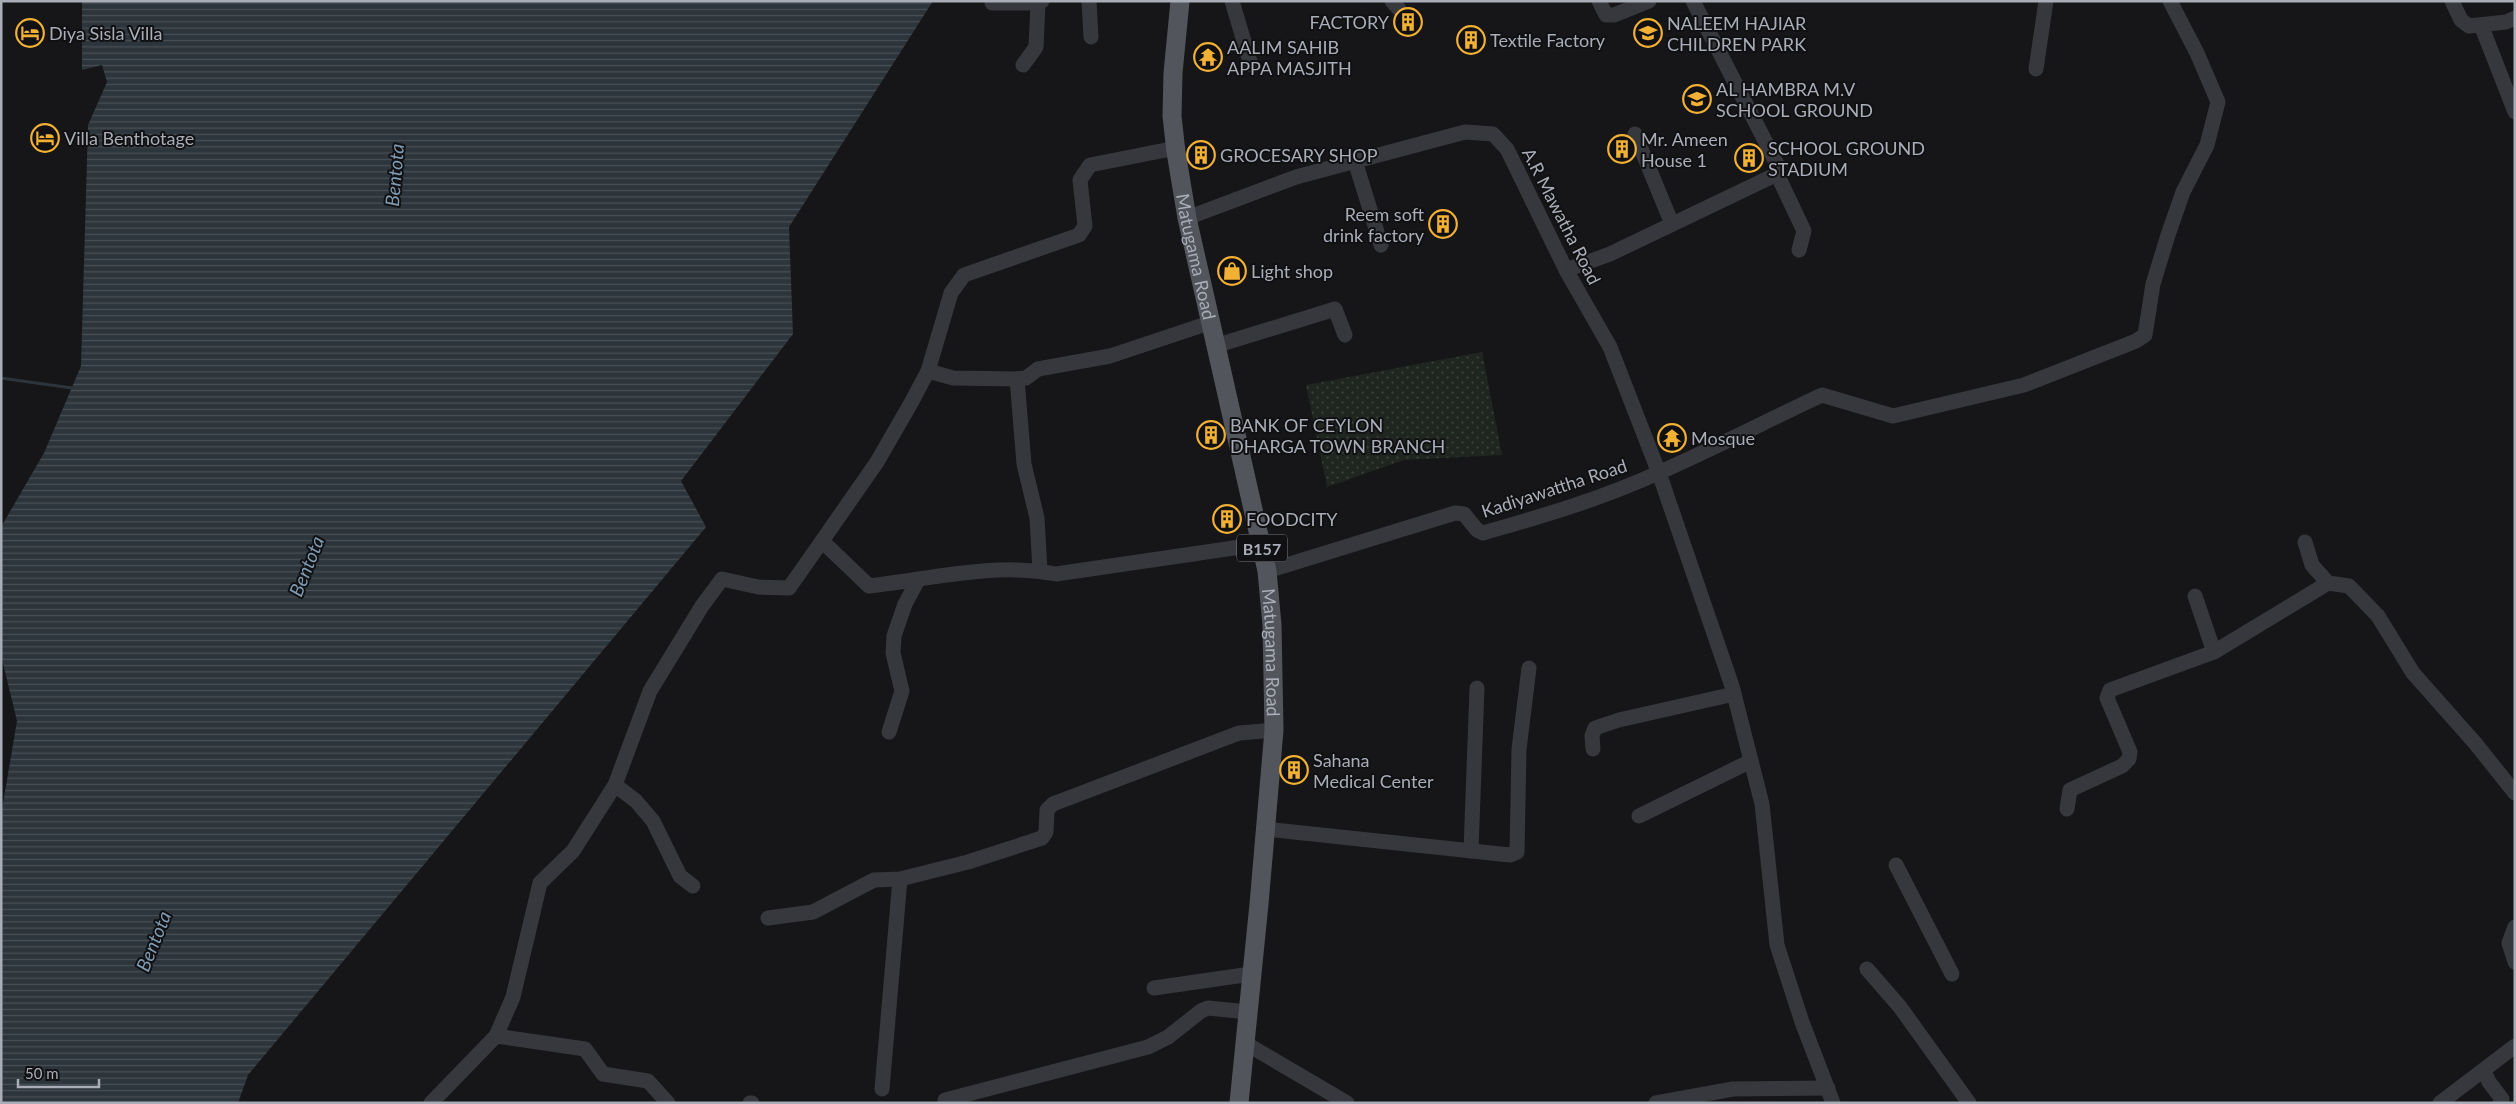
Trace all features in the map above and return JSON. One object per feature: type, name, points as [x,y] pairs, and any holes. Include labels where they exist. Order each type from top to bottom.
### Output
[{"type":"main road","name":"Matugama Road","points":[[1180,1],[1173,73],[1172,116],[1176,148],[1187,218],[1267,571],[1272,625],[1274,730],[1239,1103]]},
{"type":"street","points":[[1089,1],[1091,37]]},
{"type":"street","points":[[1232,1],[1251,65]]},
{"type":"street","points":[[1599,1],[1606,15],[1614,15],[1648,1]]},
{"type":"street","points":[[1693,1],[1776,164],[1777,174],[1804,231],[1799,250]]},
{"type":"street","points":[[2036,69],[2046,1]]},
{"type":"street","points":[[1659,473],[1747,429],[1822,395],[1893,416],[2024,385],[2136,341],[2145,335],[2153,284],[2168,235],[2183,192],[2207,145],[2218,102],[2197,53],[2170,1]]},
{"type":"street","points":[[2452,1],[2461,20],[2469,26],[2506,22],[2515,18]]},
{"type":"street","points":[[992,3],[1040,2],[1036,47],[1023,65]]},
{"type":"street","points":[[2481,25],[2515,112]]},
{"type":"street","name":"A.R Mawatha Road","points":[[1187,218],[1296,177],[1464,132],[1493,134],[1507,149],[1566,270],[1610,347],[1659,473],[1734,694],[1762,804],[1777,945],[1802,1022],[1833,1103]]},
{"type":"street","points":[[1635,134],[1672,224]]},
{"type":"street","points":[[431,1103],[496,1036],[513,997],[540,883],[574,851],[615,785],[650,691],[702,606],[722,579],[758,587],[789,588],[877,462],[928,371],[951,293],[964,275],[1079,235],[1085,226],[1080,180],[1090,166],[1176,148]]},
{"type":"street","points":[[1355,161],[1380,245]]},
{"type":"street","points":[[1566,270],[1610,254],[1777,174]]},
{"type":"street","points":[[1215,346],[1335,309],[1345,335]]},
{"type":"street","points":[[928,371],[953,378],[1026,378],[1038,369],[1110,356],[1210,323]]},
{"type":"street","points":[[1017,379],[1024,464],[1037,518],[1040,571]]},
{"type":"street","name":"Kadiyawattha Road","points":[[1267,571],[1455,513],[1464,514],[1477,530],[1483,533],[1576,504],[1659,473]]},
{"type":"street","points":[[822,541],[869,586],[998,570],[1040,571],[1056,574],[1261,544]]},
{"type":"street","points":[[2306,542],[2312,565],[2328,583]]},
{"type":"street","points":[[889,732],[902,691],[893,653],[894,636],[905,604],[918,580]]},
{"type":"street","points":[[2067,809],[2070,790],[2122,766],[2129,759],[2130,752],[2107,698],[2110,690],[2214,652],[2328,583],[2349,586],[2378,616],[2413,673],[2475,743],[2515,793]]},
{"type":"street","points":[[2195,596],[2214,652]]},
{"type":"street","points":[[1266,829],[1510,855],[1517,852],[1519,749],[1529,668]]},
{"type":"street","points":[[1471,851],[1478,688]]},
{"type":"street","points":[[1593,749],[1592,736],[1595,728],[1618,720],[1734,694]]},
{"type":"street","points":[[768,918],[813,912],[874,880],[900,879],[968,862],[1042,838],[1046,832],[1047,810],[1053,804],[1239,733],[1274,730]]},
{"type":"street","points":[[1639,816],[1751,760]]},
{"type":"street","points":[[615,785],[636,801],[653,821],[680,876],[693,886]]},
{"type":"street","points":[[1896,864],[1952,974]]},
{"type":"street","points":[[882,1089],[900,879]]},
{"type":"street","points":[[2515,927],[2509,944],[2515,962]]},
{"type":"street","points":[[1867,969],[1900,1008],[1969,1103]]},
{"type":"street","points":[[1154,988],[1251,974]]},
{"type":"street","points":[[944,1100],[1148,1047],[1168,1037],[1201,1011],[1208,1008],[1248,1012]]},
{"type":"street","points":[[496,1036],[585,1049],[603,1074],[648,1081],[668,1103]]},
{"type":"street","points":[[1245,1043],[1348,1103]]},
{"type":"street","points":[[2440,1103],[2515,1046]]},
{"type":"street","points":[[2484,1070],[2489,1082],[2502,1099],[2500,1103]]},
{"type":"street","points":[[1656,1103],[1733,1089],[1828,1088]]},
{"type":"shaded area","points":[[1482,352],[1502,455],[1404,460],[1327,487],[1306,385]]},
{"type":"water","name":"Bentota","points":[[82,1],[933,1],[789,227],[793,334],[681,481],[706,527],[248,1075],[238,1103],[1,1103],[1,815],[17,721],[1,655],[1,527],[44,453],[81,366],[88,125],[107,82],[102,65],[82,70]]},
{"type":"waterway","points":[[1,378],[72,388]]},
{"type":"place","name":"FACTORY","points":[[1408,22]]},
{"type":"place","name":"Diya Sisla Villa","points":[[30,33]]},
{"type":"place","name":"NALEEM HAJIAR CHILDREN PARK","points":[[1648,33]]},
{"type":"place","name":"Textile Factory","points":[[1471,40]]},
{"type":"place","name":"AALIM SAHIB APPA MASJITH","points":[[1208,57]]},
{"type":"place","name":"AL HAMBRA M.V SCHOOL GROUND","points":[[1697,99]]},
{"type":"place","name":"Villa Benthotage","points":[[45,138]]},
{"type":"place","name":"Mr. Ameen House 1","points":[[1622,149]]},
{"type":"place","name":"GROCESARY SHOP","points":[[1201,155]]},
{"type":"place","name":"SCHOOL GROUND STADIUM","points":[[1749,158]]},
{"type":"place","name":"Reem soft drink factory","points":[[1443,224]]},
{"type":"place","name":"Light shop","points":[[1232,271]]},
{"type":"place","name":"BANK OF CEYLON DHARGA TOWN BRANCH","points":[[1211,435]]},
{"type":"place","name":"Mosque","points":[[1672,438]]},
{"type":"place","name":"FOODCITY","points":[[1227,519]]},
{"type":"place","name":"Sahana Medical Center","points":[[1294,770]]}]
